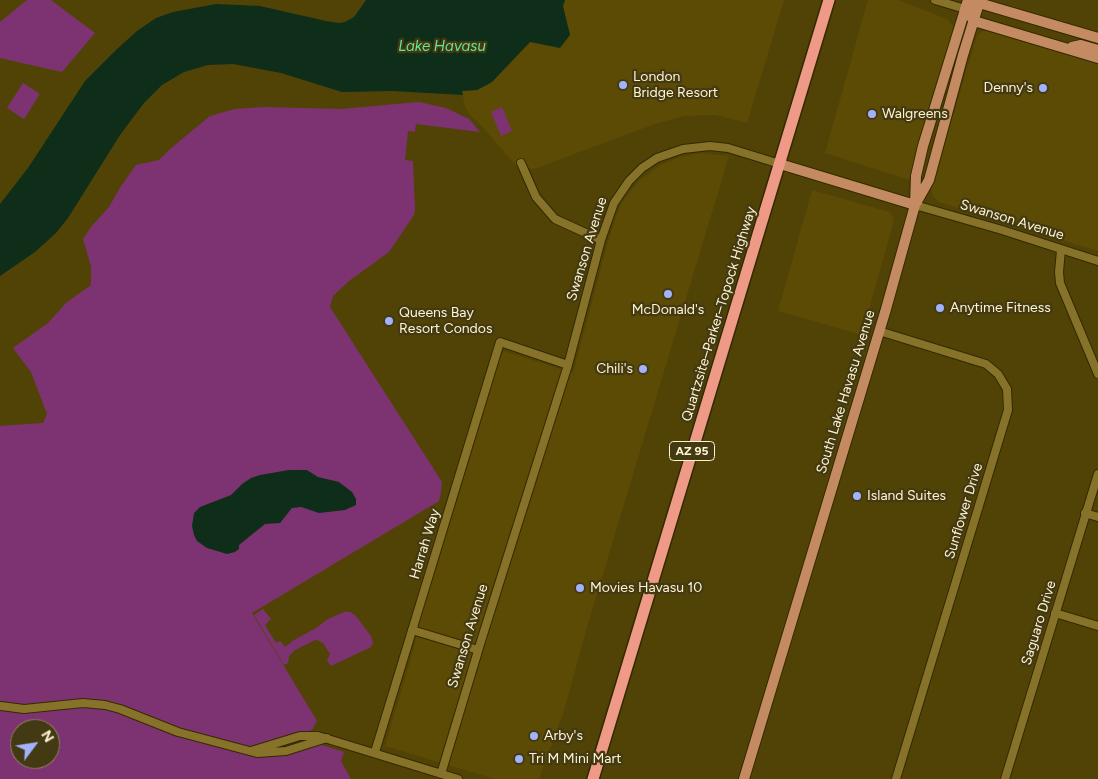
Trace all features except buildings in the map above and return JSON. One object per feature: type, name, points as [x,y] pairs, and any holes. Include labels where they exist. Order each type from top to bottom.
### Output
[{"type":"highway","name":"Quartzsite–Parker–Topock Highway","points":[[593,779],[829,0]]},
{"type":"main road","points":[[966,5],[1066,48],[1098,58]]},
{"type":"main road","points":[[966,5],[1098,38]]},
{"type":"main road","points":[[915,205],[916,176],[966,5]]},
{"type":"main road","name":"South Lake Havasu Avenue","points":[[744,779],[915,205],[929,180],[977,9]]},
{"type":"main road","points":[[1066,48],[1081,45],[1098,50]]},
{"type":"main road","name":"Swanson Avenue","points":[[780,164],[915,205]]},
{"type":"street","points":[[935,0],[966,5]]},
{"type":"street","name":"Swanson Avenue","points":[[441,774],[568,365],[601,240],[610,212],[623,188],[642,168],[666,154],[692,147],[719,147],[780,164]]},
{"type":"street","points":[[521,162],[536,197],[555,219],[601,240]]},
{"type":"street","name":"Swanson Avenue","points":[[915,205],[1002,230],[1098,261]]},
{"type":"street","points":[[1061,250],[1060,283],[1098,374]]},
{"type":"street","name":"Sunflower Drive","points":[[879,331],[986,364],[998,374],[1007,389],[1008,410],[896,779]]},
{"type":"street","name":"Harrah Way","points":[[375,752],[500,342],[568,365]]},
{"type":"street","name":"Saguaro Drive","points":[[1005,779],[1098,474]]},
{"type":"street","points":[[1085,513],[1098,517]]},
{"type":"street","points":[[1055,613],[1098,626]]},
{"type":"street","points":[[412,630],[478,650]]},
{"type":"street","points":[[1,706],[24,709],[83,703],[105,705],[178,732],[250,752],[265,754],[286,752],[326,738],[458,779]]},
{"type":"shaded area","points":[[27,0],[51,0],[95,33],[62,72],[0,58],[0,22]]},
{"type":"shaded area","name":"London Bridge Resort","points":[[565,0],[784,0],[747,123],[715,115],[684,116],[655,124],[534,169],[516,166],[471,116],[465,107],[462,91],[477,90],[492,82],[530,42],[570,35],[563,6]]},
{"type":"shaded area","points":[[868,0],[899,0],[947,19],[954,29],[909,180],[825,153]]},
{"type":"shaded area","points":[[988,29],[1098,62],[1098,251],[939,202],[933,196],[931,189],[977,36]]},
{"type":"shaded area","points":[[23,83],[40,94],[24,119],[7,108]]},
{"type":"shaded area","points":[[419,102],[446,108],[469,119],[480,132],[416,124],[415,132],[408,131],[405,160],[413,161],[414,215],[389,252],[349,281],[333,296],[330,307],[442,482],[439,501],[252,613],[317,721],[312,730],[255,747],[246,747],[178,729],[121,706],[106,702],[82,700],[24,707],[25,712],[83,706],[105,707],[177,735],[257,756],[287,754],[318,744],[344,752],[341,761],[351,779],[0,779],[0,426],[43,423],[47,414],[31,372],[13,348],[48,323],[66,303],[91,285],[91,266],[83,239],[109,207],[136,165],[159,160],[210,116],[235,109],[263,107],[341,109]]},
{"type":"shaded area","points":[[502,107],[512,131],[501,136],[491,112]]},
{"type":"shaded area","points":[[701,153],[729,156],[587,627],[564,711],[539,779],[495,779],[385,746],[413,651],[421,614],[497,363],[504,351],[573,373],[608,242],[624,199],[640,180],[661,165],[677,158]]},
{"type":"shaded area","points":[[812,190],[890,212],[894,220],[862,335],[778,311]]},
{"type":"shaded area","points":[[263,609],[271,619],[265,625],[276,643],[280,641],[285,647],[328,619],[344,612],[350,612],[355,615],[371,636],[373,643],[371,647],[331,666],[327,661],[330,654],[323,643],[315,640],[295,650],[289,656],[288,663],[284,665],[254,615]]},
{"type":"water","name":"Lake Havasu","points":[[366,0],[565,0],[563,6],[570,35],[560,48],[530,42],[492,82],[477,90],[462,91],[463,95],[392,91],[342,92],[281,73],[233,64],[208,65],[184,72],[162,85],[144,103],[120,135],[68,218],[56,233],[35,252],[0,276],[0,204],[28,168],[85,81],[137,31],[156,18],[173,12],[216,4],[260,6],[339,23],[354,17]]},
{"type":"water","points":[[289,470],[307,470],[318,477],[339,482],[352,492],[356,499],[356,505],[345,510],[319,513],[301,507],[292,508],[280,523],[265,524],[239,545],[239,549],[227,554],[207,548],[197,541],[192,526],[194,513],[200,507],[231,495],[251,478]]},
{"type":"place","name":"London Bridge Resort","points":[[623,85]]},
{"type":"place","name":"Denny's","points":[[1043,88]]},
{"type":"place","name":"Walgreens","points":[[872,114]]},
{"type":"place","name":"McDonald's","points":[[668,294]]},
{"type":"place","name":"Anytime Fitness","points":[[940,308]]},
{"type":"place","name":"Queens Bay Resort Condos","points":[[389,321]]},
{"type":"place","name":"Chili's","points":[[643,369]]},
{"type":"place","name":"Island Suites","points":[[857,496]]},
{"type":"place","name":"Movies Havasu 10","points":[[580,588]]},
{"type":"place","name":"Arby's","points":[[534,736]]},
{"type":"place","name":"Tri M Mini Mart","points":[[519,759]]}]
